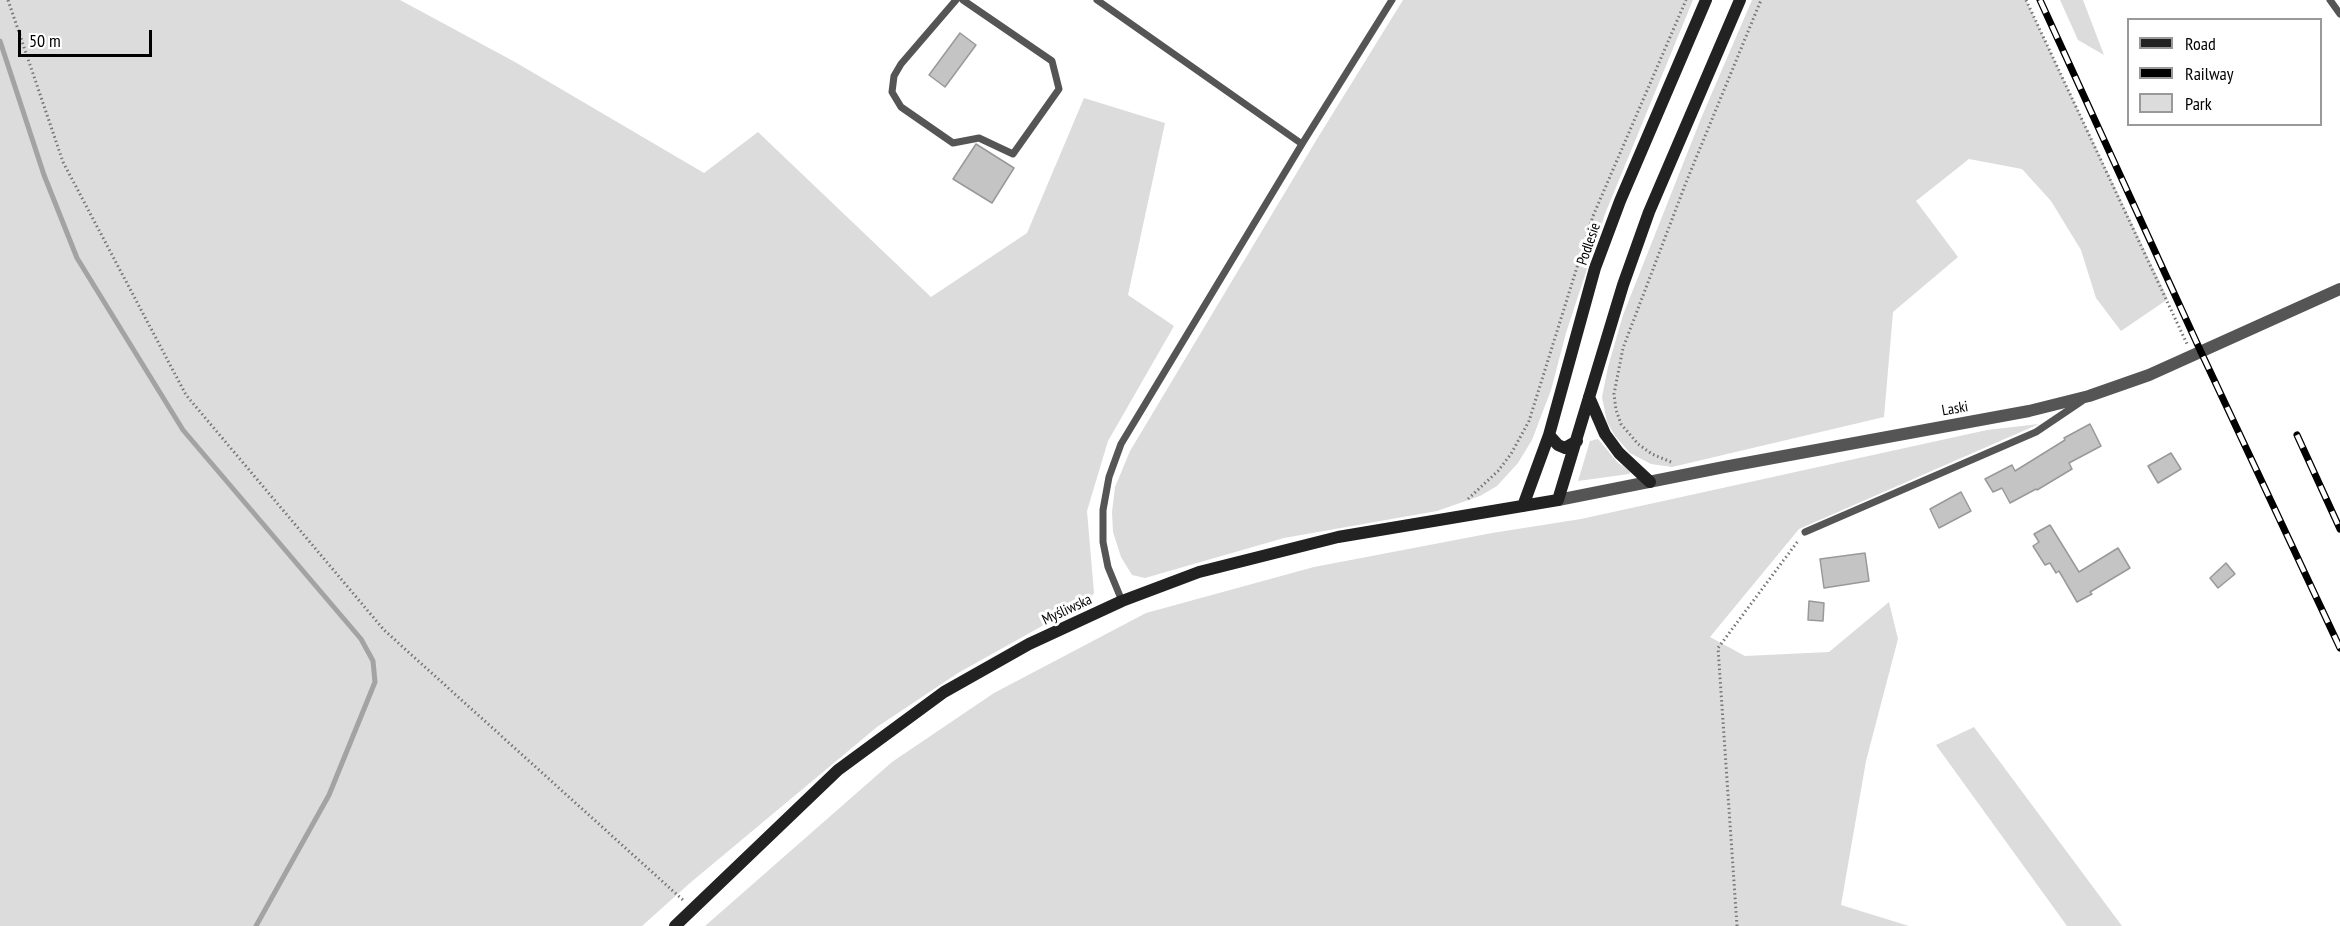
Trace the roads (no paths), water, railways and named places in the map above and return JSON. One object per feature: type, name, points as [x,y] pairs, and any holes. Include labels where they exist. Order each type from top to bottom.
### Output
[{"type":"street","name":"Podlesie","points":[[1523,506],[1549,435],[1596,268],[1620,201],[1706,0]]},
{"type":"street","points":[[1558,500],[1623,285],[1649,212],[1740,0]]},
{"type":"street","name":"Laski","points":[[1558,500],[2029,411],[2089,396],[2149,375],[2340,289]]},
{"type":"street","points":[[1589,397],[1605,434],[1619,453],[1650,482]]},
{"type":"street","points":[[1549,435],[1558,446],[1565,447],[1577,441]]},
{"type":"street","name":"Myśliwska","points":[[675,926],[838,770],[944,692],[1029,644],[1122,601],[1199,572],[1338,537],[1558,500]]},
{"type":"lane","points":[[956,0],[901,64],[894,76],[892,92],[901,107],[953,143],[979,138],[1013,154],[1059,88],[1052,60],[963,0]]},
{"type":"lane","points":[[1098,0],[1302,144]]},
{"type":"lane","points":[[1122,601],[1103,542],[1103,510],[1109,477],[1121,444],[1392,0]]},
{"type":"lane","points":[[2330,0],[2340,14]]},
{"type":"lane","points":[[1805,532],[2036,432],[2089,396]]},
{"type":"waterway","points":[[0,41],[44,175],[77,258],[183,430],[361,639],[373,661],[375,682],[329,795],[256,926]]},
{"type":"railway","points":[[2040,0],[2340,648]]},
{"type":"railway","points":[[2297,435],[2340,529]]}]
